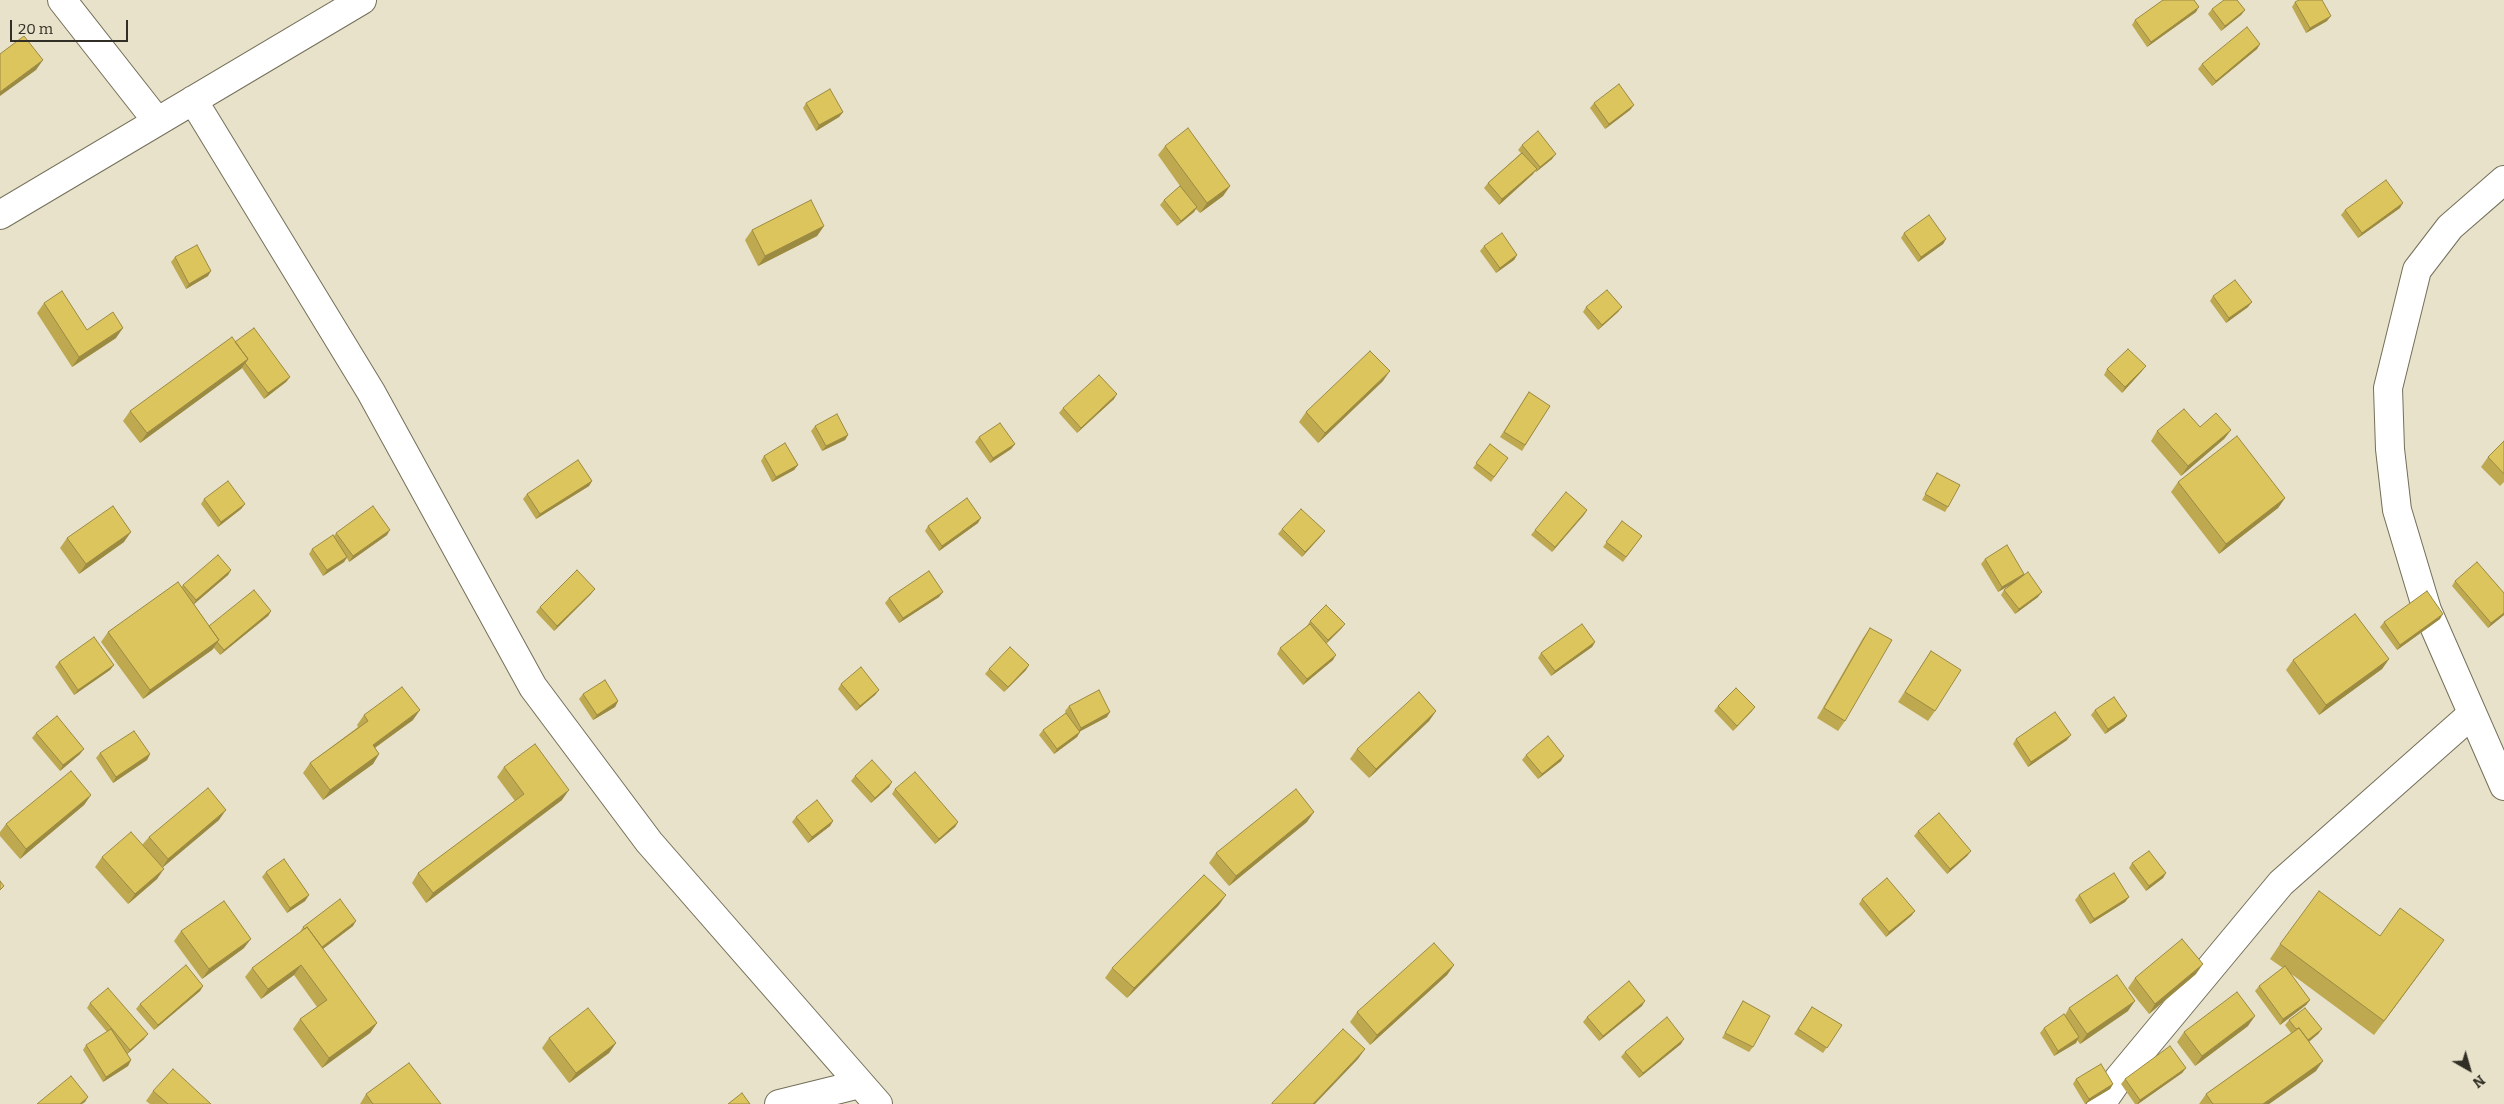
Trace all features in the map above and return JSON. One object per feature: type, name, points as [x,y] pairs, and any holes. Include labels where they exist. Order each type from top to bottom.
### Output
[{"type":"street","points":[[62,0],[158,121]]},
{"type":"street","points":[[0,215],[362,0]]},
{"type":"street","points":[[193,100],[371,392],[533,687],[649,842],[878,1104]]},
{"type":"street","points":[[2504,180],[2450,227],[2417,270],[2388,388],[2390,450],[2398,510],[2427,610],[2504,786]]},
{"type":"street","points":[[2101,1104],[2119,1078],[2281,883],[2472,714]]},
{"type":"street","points":[[779,1104],[860,1084]]},
{"type":"building","points":[[2163,0],[2194,0],[2199,7],[2151,42],[2135,20]]},
{"type":"building","points":[[2224,0],[2237,0],[2245,10],[2225,26],[2212,9]]},
{"type":"building","points":[[2299,0],[2322,0],[2331,16],[2310,28],[2295,2]]},
{"type":"building","points":[[2247,27],[2260,44],[2216,81],[2202,64]]},
{"type":"building","points":[[24,36],[43,60],[0,92],[0,54]]},
{"type":"building","points":[[1619,84],[1634,105],[1609,124],[1594,103]]},
{"type":"building","points":[[830,89],[843,112],[819,125],[806,103]]},
{"type":"building","points":[[1188,128],[1230,186],[1207,203],[1165,146]]},
{"type":"building","points":[[1538,131],[1556,154],[1540,167],[1522,145]]},
{"type":"building","points":[[1522,153],[1537,169],[1502,199],[1488,183]]},
{"type":"building","points":[[2386,180],[2403,203],[2362,233],[2345,210]]},
{"type":"building","points":[[1180,186],[1197,207],[1181,221],[1164,200]]},
{"type":"building","points":[[811,200],[824,226],[765,256],[752,230]]},
{"type":"building","points":[[1929,215],[1946,239],[1921,257],[1904,233]]},
{"type":"building","points":[[1502,233],[1517,255],[1500,268],[1484,246]]},
{"type":"building","points":[[197,245],[211,271],[189,284],[175,257]]},
{"type":"building","points":[[2235,280],[2252,302],[2229,318],[2213,296]]},
{"type":"building","points":[[1607,290],[1622,307],[1602,325],[1586,307]]},
{"type":"building","points":[[62,291],[87,330],[113,312],[123,328],[79,357],[44,303]]},
{"type":"building","points":[[254,328],[290,377],[268,393],[245,363],[248,359],[235,342]]},
{"type":"building","points":[[232,337],[248,359],[147,433],[130,411]]},
{"type":"building","points":[[2128,349],[2146,366],[2125,387],[2107,369]]},
{"type":"building","points":[[1370,351],[1390,371],[1325,433],[1306,412]]},
{"type":"building","points":[[1099,375],[1117,394],[1081,428],[1063,408]]},
{"type":"building","points":[[1529,392],[1550,406],[1525,445],[1504,432]]},
{"type":"building","points":[[2184,409],[2200,427],[2216,413],[2231,430],[2188,466],[2157,431]]},
{"type":"building","points":[[837,414],[848,435],[826,446],[815,426]]},
{"type":"building","points":[[1000,423],[1015,444],[993,458],[979,437]]},
{"type":"building","points":[[2237,436],[2285,498],[2226,544],[2178,482]]},
{"type":"building","points":[[2504,441],[2504,474],[2488,457]]},
{"type":"building","points":[[785,443],[798,465],[776,477],[764,456]]},
{"type":"building","points":[[1490,444],[1508,458],[1494,477],[1476,463]]},
{"type":"building","points":[[578,460],[592,481],[540,514],[527,494]]},
{"type":"building","points":[[1937,473],[1960,485],[1948,507],[1925,494]]},
{"type":"building","points":[[228,481],[245,504],[221,522],[204,499]]},
{"type":"building","points":[[1566,492],[1587,510],[1555,547],[1535,530]]},
{"type":"building","points":[[967,498],[981,518],[942,546],[928,526]]},
{"type":"building","points":[[113,506],[131,532],[86,564],[67,538]]},
{"type":"building","points":[[373,506],[390,530],[353,556],[336,533]]},
{"type":"building","points":[[1301,509],[1325,531],[1305,552],[1282,529]]},
{"type":"building","points":[[1622,521],[1642,536],[1626,557],[1606,542]]},
{"type":"building","points":[[333,535],[347,557],[327,570],[312,549]]},
{"type":"building","points":[[2007,545],[2024,574],[2002,587],[1985,559]]},
{"type":"building","points":[[218,555],[231,570],[196,600],[183,585]]},
{"type":"building","points":[[2477,562],[2504,593],[2504,613],[2491,623],[2455,581]]},
{"type":"building","points":[[577,570],[595,589],[557,626],[540,607]]},
{"type":"building","points":[[929,571],[943,592],[903,618],[889,598]]},
{"type":"building","points":[[2028,572],[2042,592],[2019,609],[2004,590]]},
{"type":"building","points":[[178,582],[219,640],[150,690],[108,632]]},
{"type":"building","points":[[254,590],[271,611],[224,650],[217,642],[219,640],[209,626]]},
{"type":"building","points":[[2427,591],[2443,614],[2400,645],[2384,622]]},
{"type":"building","points":[[1326,605],[1345,624],[1328,640],[1310,621]]},
{"type":"building","points":[[2355,614],[2389,659],[2326,705],[2293,660]]},
{"type":"building","points":[[1310,624],[1336,655],[1307,679],[1280,648]]},
{"type":"building","points":[[1582,624],[1595,642],[1555,671],[1541,653]]},
{"type":"building","points":[[1870,628],[1892,640],[1845,721],[1824,708]]},
{"type":"building","points":[[94,637],[114,665],[78,690],[59,662]]},
{"type":"building","points":[[1010,647],[1029,665],[1008,687],[989,669]]},
{"type":"building","points":[[1931,651],[1961,670],[1935,711],[1905,692]]},
{"type":"building","points":[[861,667],[879,690],[860,706],[841,684]]},
{"type":"building","points":[[605,680],[618,701],[597,715],[583,694]]},
{"type":"building","points":[[402,687],[420,710],[373,745],[379,754],[330,790],[310,763],[368,721],[364,715]]},
{"type":"building","points":[[1736,688],[1755,707],[1737,726],[1718,706]]},
{"type":"building","points":[[1099,690],[1110,712],[1081,728],[1069,706]]},
{"type":"building","points":[[1419,692],[1436,711],[1376,769],[1357,749]]},
{"type":"building","points":[[2114,697],[2127,716],[2108,729],[2095,710]]},
{"type":"building","points":[[2055,712],[2071,735],[2031,762],[2016,739]]},
{"type":"building","points":[[1066,713],[1080,732],[1057,749],[1043,730]]},
{"type":"building","points":[[57,716],[84,749],[63,765],[36,733]]},
{"type":"building","points":[[134,731],[150,754],[116,777],[100,753]]},
{"type":"building","points":[[1548,736],[1564,756],[1542,774],[1526,755]]},
{"type":"building","points":[[535,744],[569,790],[433,893],[418,873],[524,794],[504,767]]},
{"type":"building","points":[[872,760],[892,782],[875,798],[855,776]]},
{"type":"building","points":[[71,771],[91,795],[26,849],[6,824]]},
{"type":"building","points":[[915,772],[958,822],[939,839],[895,789]]},
{"type":"building","points":[[208,788],[226,810],[168,859],[149,837]]},
{"type":"building","points":[[1296,789],[1314,812],[1236,876],[1216,853]]},
{"type":"building","points":[[817,800],[833,821],[812,837],[796,817]]},
{"type":"building","points":[[1939,813],[1971,851],[1950,869],[1918,831]]},
{"type":"building","points":[[131,832],[164,869],[135,894],[102,857]]},
{"type":"building","points":[[2149,851],[2166,873],[2149,886],[2132,863]]},
{"type":"building","points":[[284,859],[309,895],[290,908],[266,872]]},
{"type":"building","points":[[2114,873],[2129,897],[2094,919],[2079,895]]},
{"type":"building","points":[[1204,875],[1226,895],[1134,988],[1112,968]]},
{"type":"building","points":[[1887,878],[1915,911],[1889,932],[1862,899]]},
{"type":"building","points":[[0,881],[4,886],[0,890]]},
{"type":"building","points":[[2319,891],[2380,936],[2400,908],[2444,940],[2384,1021],[2280,944]]},
{"type":"building","points":[[340,899],[356,921],[322,947],[307,927],[305,929],[303,927]]},
{"type":"building","points":[[224,901],[251,939],[209,969],[181,931]]},
{"type":"building","points":[[307,927],[377,1023],[329,1058],[300,1019],[327,1000],[301,965],[268,989],[252,968]]},
{"type":"building","points":[[2182,939],[2203,964],[2155,1004],[2135,978]]},
{"type":"building","points":[[1434,943],[1454,965],[1377,1035],[1357,1012]]},
{"type":"building","points":[[186,965],[203,986],[158,1025],[140,1004]]},
{"type":"building","points":[[2285,966],[2310,1000],[2283,1019],[2259,986]]},
{"type":"building","points":[[2117,975],[2135,1001],[2087,1034],[2069,1008]]},
{"type":"building","points":[[1629,981],[1645,1001],[1603,1036],[1587,1017]]},
{"type":"building","points":[[108,988],[148,1034],[130,1050],[90,1003]]},
{"type":"building","points":[[2237,992],[2255,1016],[2202,1056],[2184,1032]]},
{"type":"building","points":[[1743,1001],[1770,1016],[1753,1047],[1725,1033]]},
{"type":"building","points":[[1812,1007],[1842,1025],[1827,1048],[1798,1029]]},
{"type":"building","points":[[588,1008],[616,1043],[576,1073],[549,1038]]},
{"type":"building","points":[[2305,1008],[2322,1029],[2308,1040],[2299,1028],[2296,1029],[2289,1020]]},
{"type":"building","points":[[2064,1014],[2079,1037],[2058,1051],[2044,1028]]},
{"type":"building","points":[[1667,1017],[1684,1039],[1643,1073],[1625,1052]]},
{"type":"building","points":[[2299,1028],[2323,1061],[2263,1104],[2213,1104],[2206,1094]]},
{"type":"building","points":[[111,1029],[131,1060],[106,1077],[86,1045]]},
{"type":"building","points":[[1343,1029],[1365,1049],[1313,1104],[1272,1104],[1272,1103]]},
{"type":"building","points":[[2170,1046],[2186,1068],[2140,1100],[2125,1079]]},
{"type":"building","points":[[409,1063],[441,1104],[373,1104],[366,1094]]},
{"type":"building","points":[[2101,1064],[2113,1084],[2089,1099],[2076,1079]]},
{"type":"building","points":[[173,1069],[211,1104],[168,1104],[153,1091]]},
{"type":"building","points":[[71,1076],[88,1097],[80,1104],[37,1104]]},
{"type":"building","points":[[742,1093],[750,1104],[728,1104]]}]
